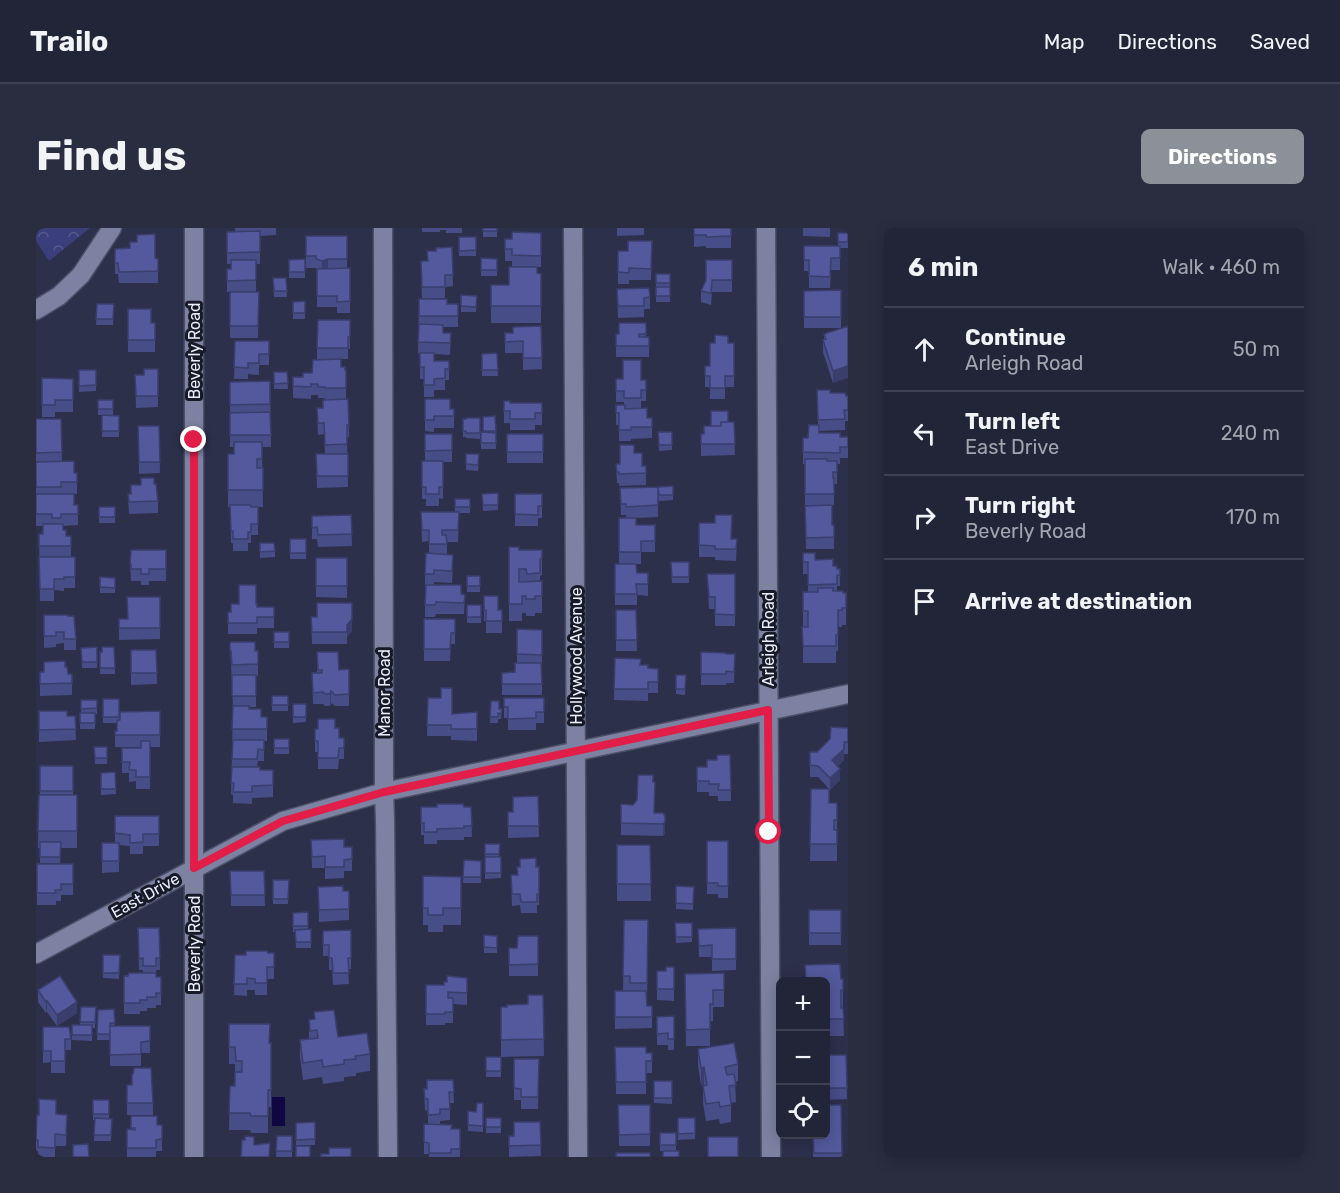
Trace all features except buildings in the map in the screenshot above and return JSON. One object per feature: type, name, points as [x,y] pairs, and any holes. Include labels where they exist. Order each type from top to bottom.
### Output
[{"type":"street","points":[[36,310],[59,296],[81,275],[112,228]]},
{"type":"street","name":"Beverly Road","points":[[194,228],[194,1157]]},
{"type":"street","name":"Manor Road","points":[[383,228],[384,792],[388,1157]]},
{"type":"street","name":"Hollywood Avenue","points":[[573,228],[578,1157]]},
{"type":"street","name":"Arleigh Road","points":[[766,228],[771,1157]]},
{"type":"street","name":"East Drive","points":[[36,954],[283,821],[384,792],[848,694]]},
{"type":"green space","points":[[36,228],[90,228],[49,261],[36,241]]},
{"type":"shaded area","points":[[272,1097],[285,1097],[285,1126],[272,1126]]},
{"type":"route","points":[[194,440],[194,868],[283,821],[384,792],[768,710],[769,832]]}]
